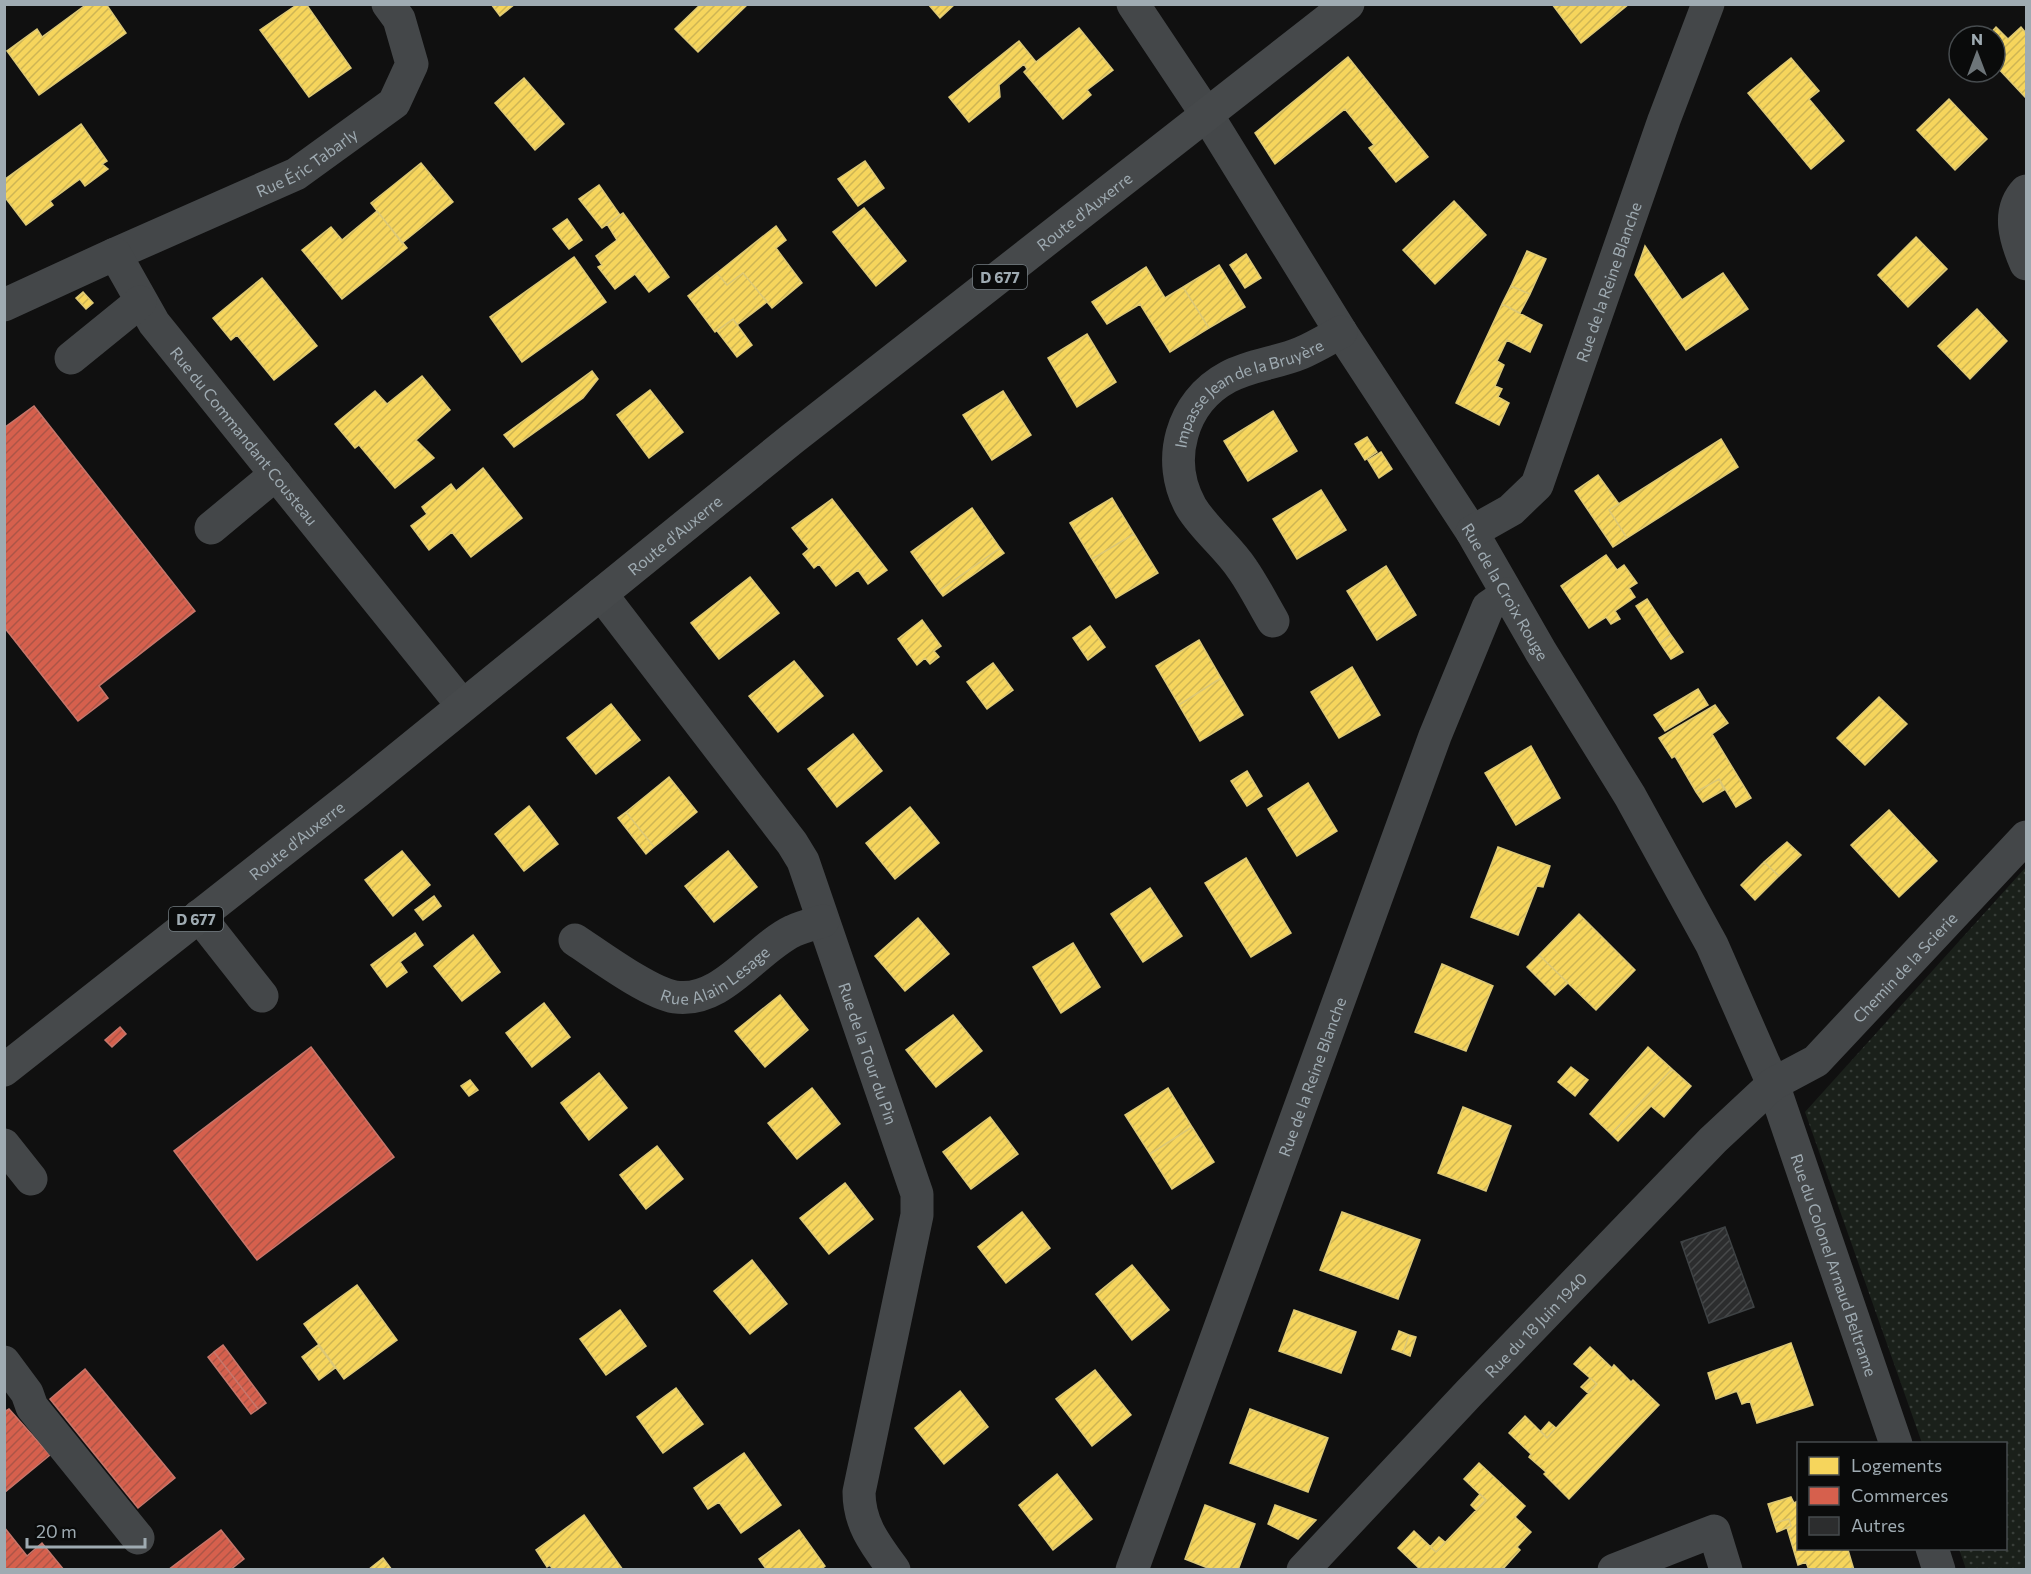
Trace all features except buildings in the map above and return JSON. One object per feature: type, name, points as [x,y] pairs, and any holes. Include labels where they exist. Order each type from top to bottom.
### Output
[{"type":"main road","name":"Route d'Auxerre","points":[[4,1070],[792,439],[1348,4]]},
{"type":"street","name":"Rue Éric Tabarly","points":[[115,254],[296,174],[393,103],[412,64],[399,19],[388,4]]},
{"type":"street","name":"Rue de la Croix Rouge","points":[[1133,4],[1207,115],[1341,332],[1472,532],[1507,594],[1630,796],[1712,945],[1773,1084]]},
{"type":"street","name":"Rue de la Reine Blanche","points":[[1472,532],[1511,510],[1537,485],[1664,120],[1708,4]]},
{"type":"street","points":[[2026,190],[2021,197],[2013,230],[2026,264]]},
{"type":"street","name":"Rue du Commandant Cousteau","points":[[115,254],[140,302],[154,323],[462,705]]},
{"type":"street","points":[[4,305],[115,254]]},
{"type":"street","points":[[71,358],[140,302]]},
{"type":"street","name":"Impasse Jean de la Bruyère","points":[[1273,621],[1244,570],[1191,506],[1180,471],[1179,448],[1183,428],[1189,411],[1204,394],[1228,377],[1300,353],[1341,332]]},
{"type":"street","points":[[211,528],[276,474]]},
{"type":"street","name":"Rue de la Tour du Pin","points":[[601,594],[792,843],[803,861],[916,1194],[917,1215],[859,1492],[859,1510],[866,1531],[894,1569]]},
{"type":"street","name":"Rue de la Reine Blanche","points":[[1132,1569],[1435,736],[1488,607],[1507,594]]},
{"type":"street","name":"Chemin de la Scierie","points":[[1773,1084],[1816,1061],[2026,837]]},
{"type":"street","points":[[199,916],[262,996]]},
{"type":"street","name":"Rue Alain Lesage","points":[[575,940],[630,976],[674,997],[695,997],[719,986],[792,932],[823,921]]},
{"type":"street","name":"Rue du Colonel Arnaud Beltrame","points":[[1773,1084],[1896,1442]]},
{"type":"street","name":"Rue du 18 Juin 1940","points":[[1303,1569],[1672,1182],[1773,1084]]},
{"type":"street","points":[[4,1145],[31,1179]]},
{"type":"street","points":[[4,1362],[27,1393],[32,1407],[138,1538]]},
{"type":"street","points":[[1614,1569],[1714,1531],[1726,1569]]},
{"type":"street","points":[[1933,1550],[1939,1569]]},
{"type":"shaded area","points":[[2026,867],[2026,1569],[1966,1569],[1959,1550],[2007,1550],[2007,1442],[1922,1442],[1805,1112]]}]
